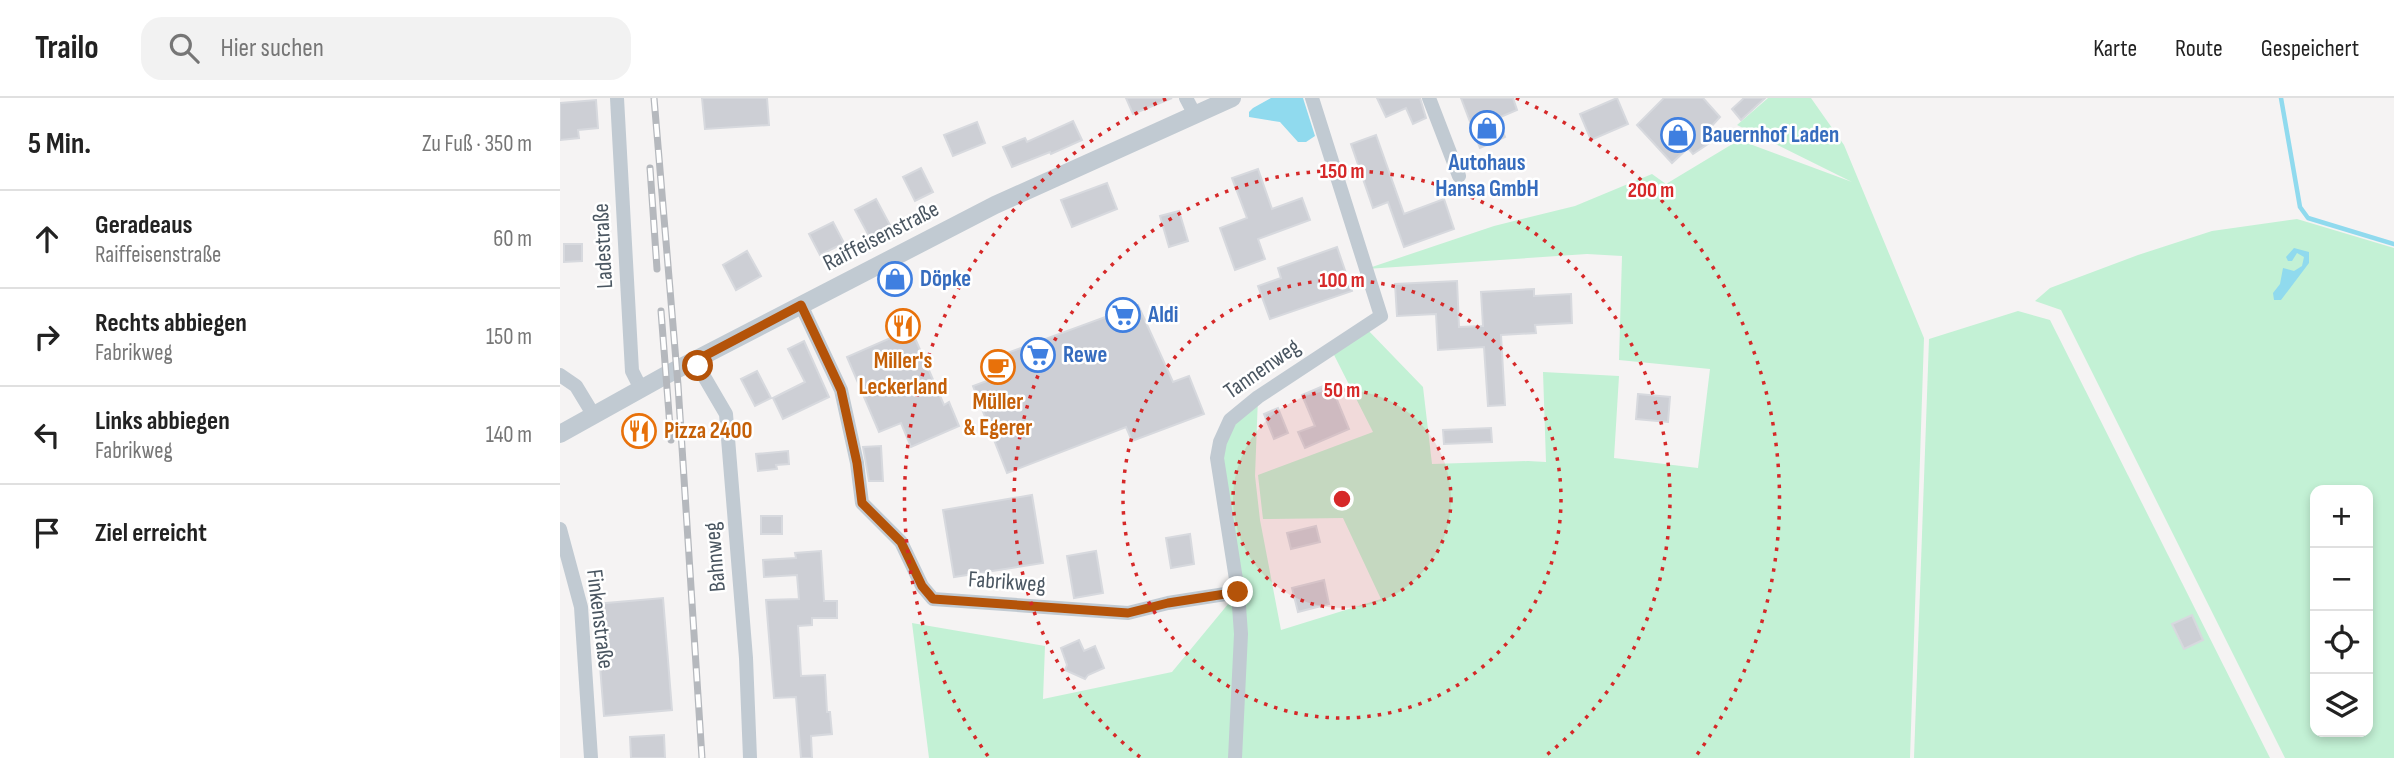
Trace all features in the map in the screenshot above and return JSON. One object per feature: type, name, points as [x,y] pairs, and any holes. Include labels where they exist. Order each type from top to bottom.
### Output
[{"type":"street","name":"Ladestraße","points":[[617,98],[632,371],[641,389]]},
{"type":"street","points":[[1186,98],[1195,115]]},
{"type":"street","name":"Raiffeisenstraße","points":[[560,434],[593,414],[995,205],[1232,98]]},
{"type":"street","name":"Tannenweg","points":[[1234,758],[1241,634],[1238,592],[1217,458],[1220,442],[1230,420],[1258,397],[1381,316],[1312,98]]},
{"type":"street","points":[[1429,98],[1459,176]]},
{"type":"street","name":"Fabrikweg","points":[[801,305],[841,390],[857,463],[862,503],[901,542],[922,586],[933,599],[1128,613],[1168,603],[1238,592]]},
{"type":"street","name":"Bahnweg","points":[[695,361],[726,414],[746,658],[750,758]]},
{"type":"street","points":[[560,375],[576,386],[593,414]]},
{"type":"street","name":"Finkenstraße","points":[[560,529],[581,607],[591,758]]},
{"type":"green space","points":[[1768,98],[1811,98],[1844,145],[1924,338],[1910,758],[929,758],[912,623],[1045,646],[1043,699],[1172,672],[1238,592],[1220,442],[1258,397],[1255,476],[1260,520],[1281,630],[1381,599],[1343,518],[1263,519],[1258,475],[1373,432],[1331,349],[1365,327],[1423,387],[1432,464],[1546,462],[1543,372],[1619,376],[1614,458],[1698,468],[1710,369],[1619,360],[1622,256],[1587,254],[1366,269],[1494,226],[1575,206],[1652,174],[1666,184],[1739,140],[1852,182],[1737,125]]},
{"type":"green space","points":[[2297,219],[2394,248],[2394,758],[2285,758],[2061,310],[2035,301],[2050,288],[2212,231]]},
{"type":"green space","points":[[2018,311],[2050,320],[2270,758],[1914,758],[1929,339]]},
{"type":"water","points":[[1271,98],[1303,98],[1315,136],[1306,142],[1298,142],[1280,122],[1249,117],[1253,108]]},
{"type":"water","points":[[2294,248],[2309,252],[2309,263],[2281,300],[2274,300],[2273,293],[2280,284],[2283,268],[2294,271],[2302,266],[2304,257],[2297,253],[2292,261],[2288,261],[2286,257]]},
{"type":"building","points":[[702,98],[767,98],[769,125],[705,129]]},
{"type":"building","points":[[1126,98],[1172,98],[1133,114]]},
{"type":"building","points":[[1377,98],[1420,98],[1426,118],[1413,124],[1406,108],[1386,117]]},
{"type":"building","name":"Autohaus Hansa GmbH","points":[[1461,98],[1513,98],[1517,110],[1498,118],[1505,137],[1480,148]]},
{"type":"building","points":[[1617,98],[1628,124],[1591,140],[1580,114]]},
{"type":"building","name":"Bauernhof Laden","points":[[1664,98],[1703,98],[1720,117],[1708,130],[1714,140],[1693,154],[1688,148],[1672,163],[1637,125]]},
{"type":"building","points":[[1744,98],[1765,98],[1741,120],[1732,109]]},
{"type":"building","points":[[596,100],[598,128],[578,130],[579,138],[560,140],[560,103]]},
{"type":"building","points":[[1073,121],[1082,140],[1012,167],[1003,147],[1025,138],[1027,142]]},
{"type":"building","points":[[977,122],[985,143],[953,156],[944,135]]},
{"type":"building","points":[[1376,135],[1404,214],[1444,199],[1454,229],[1404,247],[1388,202],[1373,208],[1351,144]]},
{"type":"building","points":[[921,168],[933,192],[915,201],[903,177]]},
{"type":"building","points":[[1258,169],[1272,209],[1302,198],[1310,220],[1258,239],[1265,259],[1235,270],[1220,228],[1247,218],[1232,178]]},
{"type":"building","points":[[1107,183],[1117,209],[1072,227],[1061,200]]},
{"type":"building","points":[[876,199],[891,227],[870,238],[855,210]]},
{"type":"building","points":[[1179,211],[1188,241],[1169,247],[1160,216]]},
{"type":"building","points":[[833,222],[844,243],[820,255],[809,234]]},
{"type":"building","points":[[564,244],[582,244],[582,261],[564,262]]},
{"type":"building","points":[[1337,247],[1352,291],[1270,319],[1258,286],[1281,278],[1278,268]]},
{"type":"building","points":[[747,251],[761,276],[736,290],[723,265]]},
{"type":"building","points":[[1457,281],[1459,327],[1483,326],[1481,292],[1534,289],[1534,296],[1571,294],[1572,323],[1535,325],[1536,333],[1501,335],[1505,405],[1488,406],[1484,347],[1438,350],[1436,314],[1397,316],[1395,284]]},
{"type":"building","points":[[1138,305],[1173,382],[1189,376],[1204,414],[1132,441],[1126,427],[1007,473],[973,386],[995,378],[988,360]]},
{"type":"building","points":[[911,329],[944,405],[949,402],[959,426],[911,447],[901,423],[879,432],[847,357]]},
{"type":"building","points":[[804,341],[829,397],[783,419],[773,398],[805,382],[788,349]]},
{"type":"building","points":[[757,371],[771,398],[755,406],[741,379]]},
{"type":"building","points":[[1330,383],[1349,429],[1305,448],[1298,432],[1315,426],[1302,395]]},
{"type":"building","points":[[1638,394],[1670,397],[1668,422],[1636,419]]},
{"type":"building","points":[[1278,408],[1288,433],[1274,439],[1264,414]]},
{"type":"building","name":"Pizza 2400","points":[[647,417],[652,442],[630,446],[626,421]]},
{"type":"building","points":[[1491,428],[1492,442],[1444,444],[1443,430]]},
{"type":"building","points":[[881,446],[883,481],[869,481],[863,447]]},
{"type":"building","points":[[788,451],[789,464],[776,465],[777,469],[758,471],[756,454]]},
{"type":"building","points":[[1032,495],[1043,563],[954,577],[943,510]]},
{"type":"building","points":[[761,516],[782,516],[782,534],[761,534]]},
{"type":"building","points":[[1316,526],[1320,542],[1291,549],[1287,533]]},
{"type":"building","points":[[1190,534],[1194,564],[1171,568],[1166,538]]},
{"type":"building","points":[[821,551],[824,601],[837,601],[837,618],[812,618],[812,625],[798,626],[801,676],[825,675],[827,712],[830,712],[832,734],[811,736],[812,758],[801,758],[796,697],[774,698],[766,600],[799,599],[797,575],[764,577],[763,560],[796,558],[795,553]]},
{"type":"building","points":[[1096,551],[1103,593],[1074,598],[1067,556]]},
{"type":"building","points":[[1324,580],[1329,604],[1298,612],[1292,588]]},
{"type":"building","points":[[663,598],[672,710],[604,716],[595,604]]},
{"type":"building","points":[[2192,615],[2203,640],[2184,649],[2172,624]]},
{"type":"building","points":[[1079,640],[1084,651],[1095,646],[1104,668],[1085,679],[1065,670],[1067,665],[1061,648]]},
{"type":"building","points":[[664,735],[665,758],[631,758],[630,737]]},
{"type":"waterway","points":[[2281,98],[2300,207],[2308,218],[2394,244]]},
{"type":"railway","points":[[654,98],[678,385],[702,758]]},
{"type":"railway","points":[[650,168],[657,269]]},
{"type":"railway","points":[[661,311],[671,440]]},
{"type":"place","name":"Autohaus Hansa GmbH","points":[[1487,128]]},
{"type":"place","name":"Bauernhof Laden","points":[[1678,135]]},
{"type":"place","name":"Döpke","points":[[895,279]]},
{"type":"place","name":"Aldi","points":[[1123,315]]},
{"type":"place","name":"Miller's Leckerland","points":[[903,326]]},
{"type":"place","name":"Rewe","points":[[1038,355]]},
{"type":"place","name":"Müller & Egerer","points":[[998,367]]},
{"type":"place","name":"Pizza 2400","points":[[639,431]]},
{"type":"route","points":[[698,366],[695,361],[801,305],[841,390],[857,463],[862,503],[901,542],[922,586],[933,599],[1128,613],[1168,603],[1238,592]]}]
